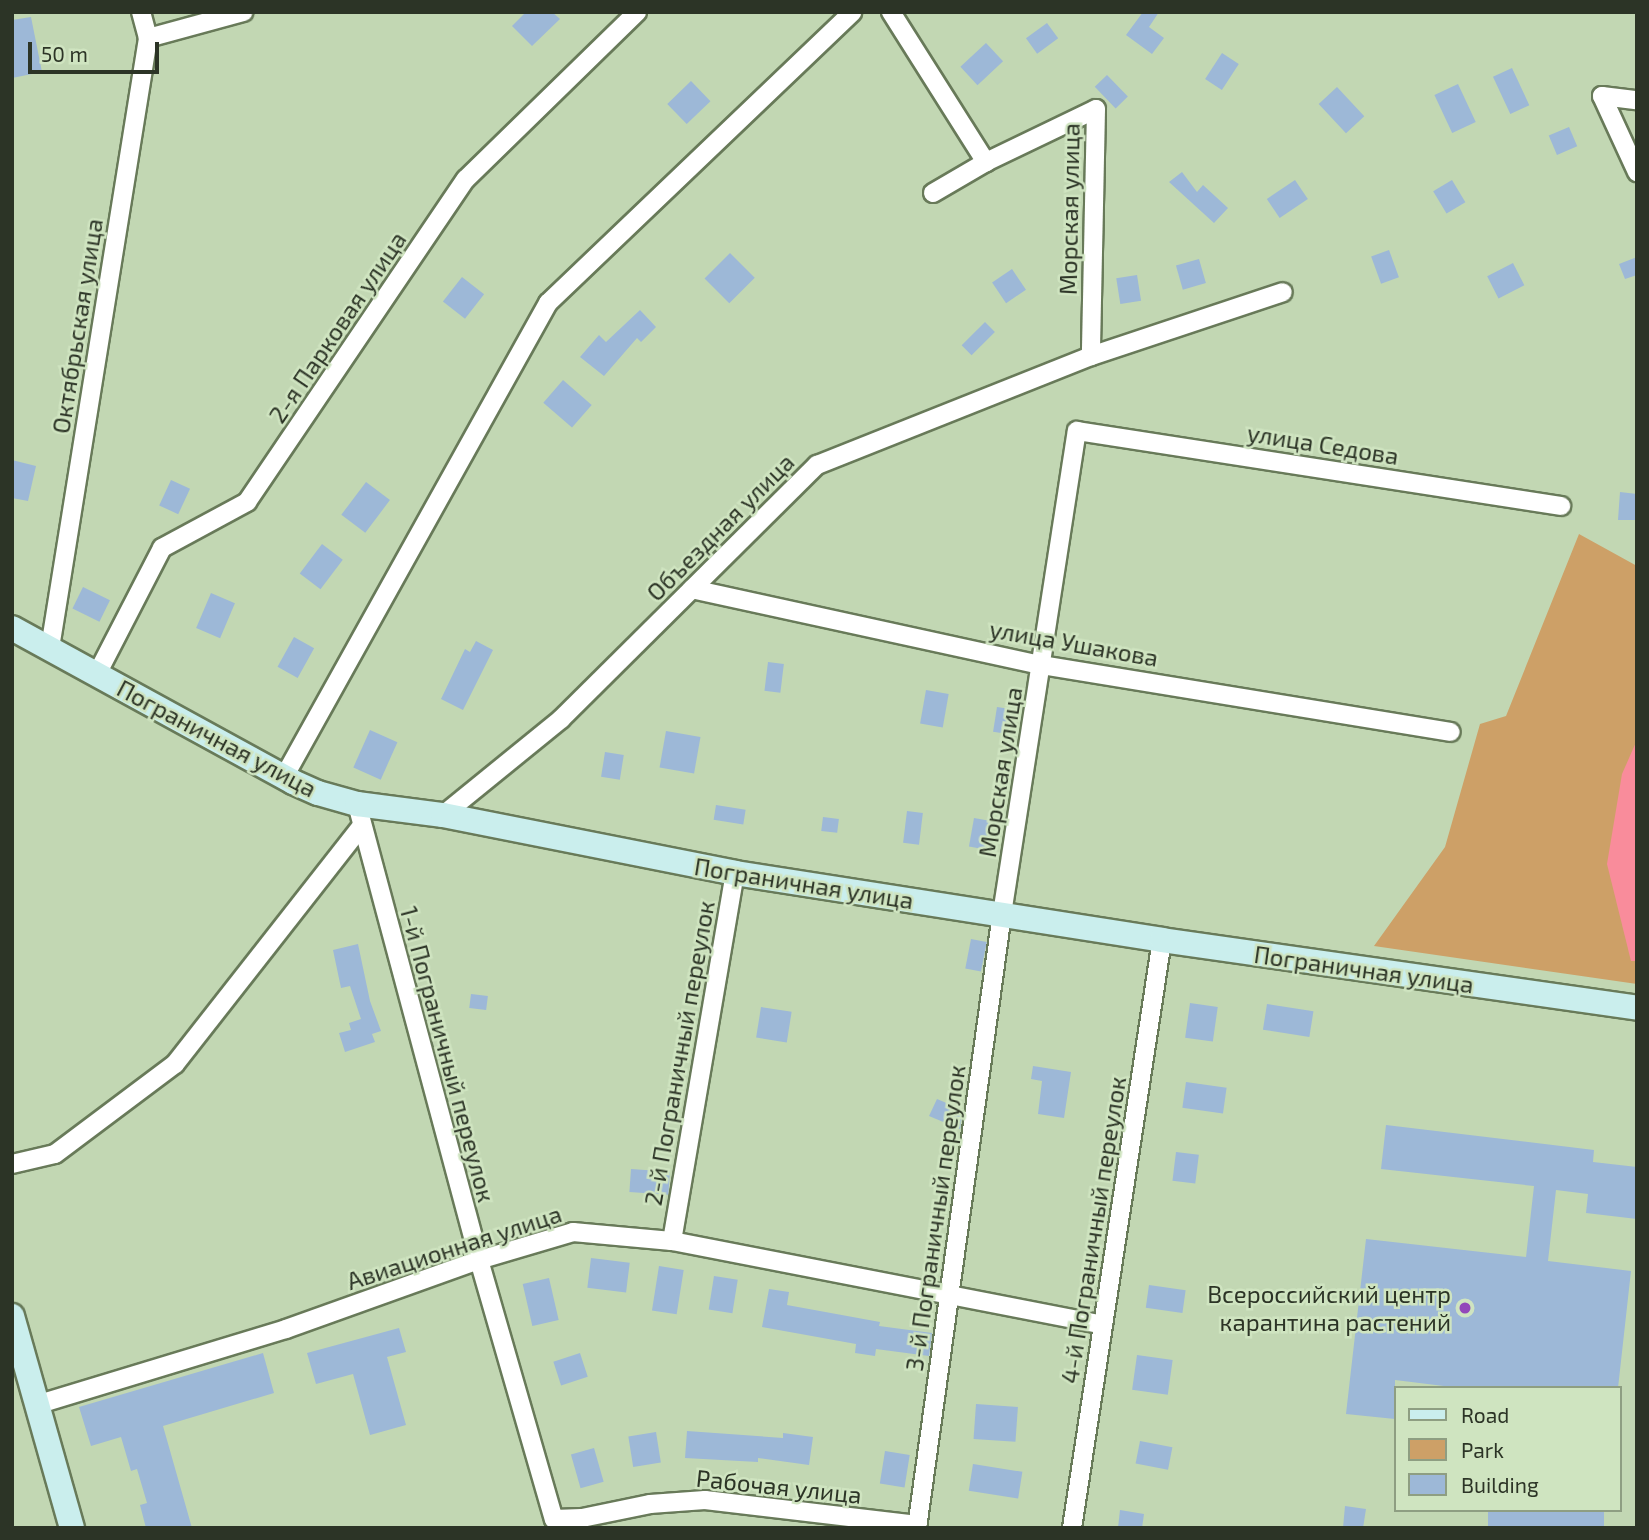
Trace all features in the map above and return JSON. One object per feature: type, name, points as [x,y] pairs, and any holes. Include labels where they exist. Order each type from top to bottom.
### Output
[{"type":"street","name":"Октябрьская улица","points":[[50,648],[148,38],[141,12]]},
{"type":"street","points":[[148,38],[244,12]]},
{"type":"street","name":"2-я Парковая улица","points":[[97,674],[162,548],[247,502],[466,179],[637,12]]},
{"type":"street","points":[[284,777],[548,303],[852,12]]},
{"type":"street","points":[[891,12],[986,162],[933,192]]},
{"type":"street","points":[[1637,100],[1602,96],[1637,172]]},
{"type":"street","name":"Морская улица","points":[[986,162],[1096,109],[1091,356]]},
{"type":"street","name":"Объездная улица","points":[[443,816],[561,719],[817,465],[1091,356],[1283,292]]},
{"type":"street","name":"Морская улица","points":[[1002,914],[1077,431]]},
{"type":"street","name":"улица Седова","points":[[1077,431],[1561,506]]},
{"type":"street","name":"улица Ушакова","points":[[692,589],[1042,665],[1451,732]]},
{"type":"street","name":"Пограничная улица","points":[[12,628],[284,777],[359,815],[443,816],[735,873],[1161,940],[1637,1008]]},
{"type":"street","points":[[12,1164],[55,1154],[175,1063],[359,815]]},
{"type":"street","name":"1-й Пограничный переулок","points":[[359,815],[479,1260],[554,1519]]},
{"type":"street","name":"2-й Пограничный переулок","points":[[672,1241],[735,873]]},
{"type":"street","name":"3-й Пограничный переулок","points":[[918,1526],[1002,914]]},
{"type":"street","name":"4-й Пограничный переулок","points":[[1072,1528],[1161,940]]},
{"type":"street","name":"Авиационная улица","points":[[36,1405],[286,1329],[479,1260],[573,1232],[672,1241],[1103,1325]]},
{"type":"street","points":[[12,1316],[72,1528]]},
{"type":"street","name":"Рабочая улица","points":[[554,1519],[582,1518],[650,1504],[705,1500],[918,1526]]},
{"type":"street","points":[[51,1528],[65,1502]]},
{"type":"green space","points":[[1579,534],[1637,566],[1637,984],[1374,946],[1445,847],[1480,724],[1506,716]]},
{"type":"shaded area","points":[[1637,740],[1637,961],[1631,961],[1607,864],[1622,774]]},
{"type":"building","points":[[526,12],[552,12],[560,19],[532,46],[512,26]]},
{"type":"building","points":[[1143,12],[1159,12],[1149,27],[1164,38],[1152,54],[1126,35]]},
{"type":"building","points":[[31,17],[42,72],[12,78],[12,20]]},
{"type":"building","points":[[1047,23],[1058,38],[1037,54],[1026,38]]},
{"type":"building","points":[[986,43],[1003,61],[977,85],[960,67]]},
{"type":"building","points":[[1222,53],[1239,64],[1222,90],[1205,79]]},
{"type":"building","points":[[1512,68],[1529,105],[1510,114],[1493,77]]},
{"type":"building","points":[[1107,75],[1128,97],[1116,108],[1095,87]]},
{"type":"building","points":[[691,81],[710,101],[687,124],[667,104]]},
{"type":"building","points":[[1458,84],[1476,122],[1452,133],[1434,95]]},
{"type":"building","points":[[1337,87],[1364,116],[1346,133],[1319,104]]},
{"type":"building","points":[[1569,127],[1577,146],[1557,155],[1549,136]]},
{"type":"building","points":[[1182,172],[1197,192],[1203,185],[1228,208],[1214,223],[1169,182]]},
{"type":"building","points":[[1295,180],[1308,199],[1280,218],[1267,199]]},
{"type":"building","points":[[1452,180],[1465,202],[1447,214],[1433,191]]},
{"type":"building","points":[[1389,250],[1399,277],[1381,284],[1371,256]]},
{"type":"building","points":[[730,253],[755,278],[729,303],[705,278]]},
{"type":"building","points":[[1637,257],[1637,275],[1625,279],[1619,264]]},
{"type":"building","points":[[1199,259],[1206,283],[1183,290],[1176,266]]},
{"type":"building","points":[[1513,263],[1524,285],[1499,298],[1487,276]]},
{"type":"building","points":[[1012,269],[1026,290],[1006,303],[992,282]]},
{"type":"building","points":[[1137,275],[1141,301],[1120,304],[1116,278]]},
{"type":"building","points":[[462,277],[484,294],[465,319],[443,301]]},
{"type":"building","points":[[640,310],[656,327],[641,342],[637,338],[604,376],[580,357],[599,335],[606,342]]},
{"type":"building","points":[[985,322],[995,332],[972,355],[962,345]]},
{"type":"building","points":[[563,380],[592,405],[572,428],[543,403]]},
{"type":"building","points":[[12,460],[36,466],[28,501],[12,498]]},
{"type":"building","points":[[171,480],[190,489],[178,514],[159,505]]},
{"type":"building","points":[[366,482],[390,500],[365,533],[341,515]]},
{"type":"building","points":[[1620,492],[1637,494],[1637,520],[1618,520]]},
{"type":"building","points":[[322,544],[343,560],[320,589],[300,574]]},
{"type":"building","points":[[83,587],[110,600],[99,622],[72,609]]},
{"type":"building","points":[[211,593],[235,603],[220,638],[196,628]]},
{"type":"building","points":[[294,637],[314,648],[298,678],[278,667]]},
{"type":"building","points":[[476,641],[493,650],[463,710],[441,699],[465,649],[470,652]]},
{"type":"building","points":[[768,662],[784,664],[780,693],[764,691]]},
{"type":"building","points":[[926,690],[949,694],[943,727],[920,723]]},
{"type":"building","points":[[997,707],[1015,710],[1011,735],[993,732]]},
{"type":"building","points":[[370,730],[397,742],[381,780],[353,767]]},
{"type":"building","points":[[666,731],[700,737],[694,774],[660,767]]},
{"type":"building","points":[[605,752],[624,755],[620,780],[601,777]]},
{"type":"building","points":[[716,805],[746,810],[743,825],[714,820]]},
{"type":"building","points":[[907,811],[923,813],[919,845],[903,843]]},
{"type":"building","points":[[823,817],[839,819],[837,833],[821,831]]},
{"type":"building","points":[[974,818],[991,821],[986,850],[969,847]]},
{"type":"building","points":[[971,939],[987,942],[981,972],[965,968]]},
{"type":"building","points":[[358,944],[370,1001],[381,1031],[372,1034],[375,1042],[345,1052],[339,1033],[351,1030],[349,1023],[361,1019],[350,986],[341,988],[333,950]]},
{"type":"building","points":[[471,994],[488,996],[486,1010],[469,1008]]},
{"type":"building","points":[[1190,1003],[1218,1007],[1213,1042],[1185,1038]]},
{"type":"building","points":[[1267,1004],[1313,1011],[1309,1037],[1263,1030]]},
{"type":"building","points":[[761,1007],[792,1012],[787,1042],[756,1038]]},
{"type":"building","points":[[1033,1066],[1071,1072],[1064,1118],[1038,1114],[1042,1081],[1031,1079]]},
{"type":"building","points":[[1186,1082],[1227,1088],[1223,1113],[1182,1108]]},
{"type":"building","points":[[937,1099],[963,1110],[960,1129],[929,1116]]},
{"type":"building","points":[[1386,1125],[1594,1150],[1593,1162],[1637,1167],[1637,1219],[1586,1213],[1588,1194],[1556,1190],[1548,1261],[1631,1271],[1618,1386],[1444,1386],[1395,1380],[1394,1419],[1346,1414],[1366,1239],[1526,1257],[1534,1186],[1381,1169]]},
{"type":"building","points":[[1176,1152],[1199,1155],[1195,1184],[1172,1181]]},
{"type":"building","points":[[631,1169],[670,1172],[668,1195],[629,1192]]},
{"type":"building","points":[[591,1258],[630,1263],[626,1293],[587,1288]]},
{"type":"building","points":[[659,1266],[684,1270],[677,1314],[652,1310]]},
{"type":"building","points":[[714,1276],[738,1280],[732,1313],[709,1310]]},
{"type":"building","points":[[549,1278],[559,1320],[532,1326],[523,1284]]},
{"type":"building","points":[[1149,1285],[1186,1290],[1182,1313],[1146,1308]]},
{"type":"building","points":[[769,1289],[789,1292],[787,1305],[880,1322],[879,1326],[932,1333],[929,1356],[876,1349],[875,1356],[855,1353],[856,1344],[762,1327]]},
{"type":"building","points":[[399,1328],[406,1352],[387,1357],[406,1425],[370,1435],[353,1374],[316,1384],[307,1353]]},
{"type":"building","points":[[263,1353],[274,1393],[163,1426],[192,1528],[146,1528],[140,1505],[147,1503],[137,1469],[131,1471],[121,1437],[91,1446],[79,1407]]},
{"type":"building","points":[[580,1353],[588,1377],[561,1385],[553,1362]]},
{"type":"building","points":[[1137,1355],[1173,1360],[1168,1395],[1132,1390]]},
{"type":"building","points":[[976,1404],[1018,1407],[1015,1442],[974,1439]]},
{"type":"building","points":[[687,1431],[783,1438],[783,1433],[813,1437],[809,1465],[758,1458],[758,1462],[685,1458]]},
{"type":"building","points":[[656,1432],[661,1463],[633,1467],[628,1436]]},
{"type":"building","points":[[1140,1441],[1172,1447],[1168,1470],[1136,1464]]},
{"type":"building","points":[[594,1448],[604,1482],[581,1488],[571,1455]]},
{"type":"building","points":[[885,1451],[910,1455],[905,1488],[880,1484]]},
{"type":"building","points":[[973,1464],[1022,1472],[1018,1498],[969,1491]]},
{"type":"building","points":[[1345,1506],[1366,1509],[1363,1528],[1343,1528]]},
{"type":"building","points":[[1120,1510],[1144,1514],[1142,1528],[1118,1528]]},
{"type":"building","points":[[1488,1512],[1604,1512],[1604,1528],[1488,1528]]},
{"type":"place","name":"Всероссийский центр карантина растений","points":[[1465,1308]]}]
